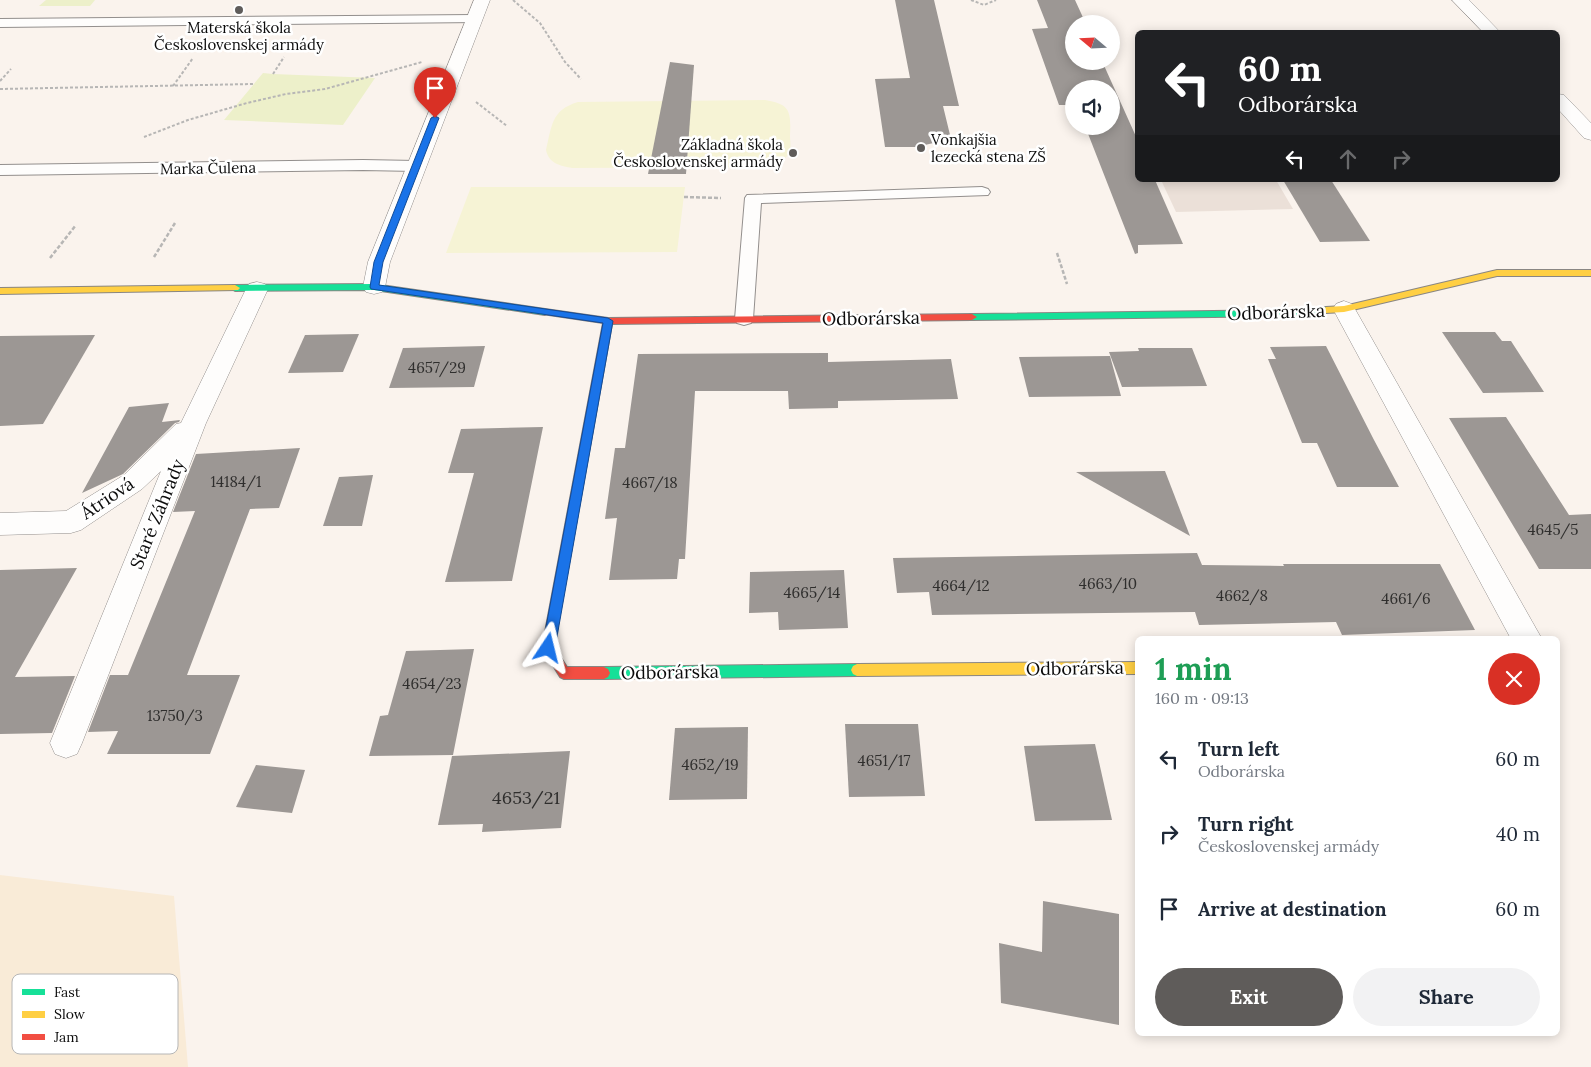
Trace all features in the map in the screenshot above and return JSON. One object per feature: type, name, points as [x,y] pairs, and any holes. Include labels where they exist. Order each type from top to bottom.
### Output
[{"type":"street","points":[[374,287],[378,262],[482,0]]},
{"type":"street","points":[[1460,0],[1490,30]]},
{"type":"street","points":[[1560,101],[1591,134]]},
{"type":"street","name":"Odborárska","points":[[257,289],[374,287],[608,321],[1288,313],[1344,309],[1497,274],[1591,273]]},
{"type":"street","points":[[0,291],[257,289]]},
{"type":"street","name":"Staré Záhrady","points":[[66,743],[193,423],[257,289]]},
{"type":"street","name":"Odborárska","points":[[1344,309],[1525,636]]},
{"type":"street","name":"Odborárska","points":[[608,321],[548,648],[564,673],[1135,668]]},
{"type":"street","name":"Átriová","points":[[0,524],[71,522],[133,482],[193,423]]},
{"type":"lane","points":[[0,23],[474,19]]},
{"type":"lane","name":"Marka Čulena","points":[[0,170],[363,165],[416,166]]},
{"type":"lane","points":[[744,319],[753,198],[982,192]]},
{"type":"path","points":[[513,0],[540,22],[565,62],[581,79]]},
{"type":"path","points":[[971,0],[988,5],[996,0]]},
{"type":"path","points":[[273,74],[284,57]]},
{"type":"path","points":[[172,86],[193,58]]},
{"type":"path","points":[[138,139],[188,120],[247,103],[286,94],[325,89],[408,68],[427,60]]},
{"type":"path","points":[[0,81],[11,69]]},
{"type":"path","points":[[0,89],[254,84]]},
{"type":"path","points":[[475,101],[507,126]]},
{"type":"path","points":[[162,258],[152,258],[175,224]]},
{"type":"path","points":[[59,259],[50,259],[76,225]]},
{"type":"path","points":[[1057,253],[1062,269]]},
{"type":"shaded area","points":[[765,100],[780,104],[788,110],[790,146],[786,158],[780,162],[763,167],[572,168],[553,161],[546,150],[554,120],[558,114],[569,105],[578,102]]},
{"type":"shaded area","points":[[1162,182],[1277,182],[1293,209],[1176,212]]},
{"type":"shaded area","points":[[471,187],[685,187],[677,252],[446,253]]},
{"type":"shaded area","points":[[0,875],[174,896],[188,1067],[0,1067]]},
{"type":"green space","points":[[46,0],[95,0],[90,6],[39,6]]},
{"type":"green space","points":[[263,73],[375,78],[343,125],[224,120]]},
{"type":"building","points":[[895,0],[934,0],[959,106],[943,106],[951,139],[916,147],[885,147],[875,79],[910,78]]},
{"type":"building","points":[[1037,0],[1075,0],[1082,15],[1065,15],[1065,70],[1106,70],[1111,80],[1065,80],[1065,105],[1059,105],[1032,29],[1048,28]]},
{"type":"building","points":[[670,62],[694,65],[686,174],[648,174]]},
{"type":"building","points":[[1120,101],[1135,134],[1135,182],[1156,182],[1183,244],[1138,245],[1138,253],[1135,254],[1089,135],[1120,135]]},
{"type":"building","points":[[1284,182],[1332,182],[1370,241],[1320,242]]},
{"type":"building","points":[[1442,332],[1495,332],[1502,341],[1511,341],[1544,392],[1483,393]]},
{"type":"building","points":[[359,334],[343,372],[288,373],[305,335]]},
{"type":"building","points":[[95,335],[43,424],[0,426],[0,336]]},
{"type":"building","points":[[485,346],[474,387],[389,388],[403,348]]},
{"type":"building","points":[[1326,346],[1399,487],[1337,487],[1317,443],[1302,443],[1268,359],[1276,359],[1270,347]]},
{"type":"building","points":[[1138,348],[1192,348],[1207,386],[1122,387],[1109,352],[1139,351]]},
{"type":"building","points":[[828,353],[828,362],[951,359],[958,399],[838,401],[838,408],[789,409],[788,391],[695,391],[685,559],[679,559],[677,579],[609,580],[617,518],[605,519],[615,448],[625,448],[638,354]]},
{"type":"building","points":[[1110,356],[1121,396],[1029,397],[1019,357]]},
{"type":"building","points":[[169,403],[162,422],[180,420],[179,422],[175,423],[123,474],[82,493],[129,407]]},
{"type":"building","points":[[1506,417],[1569,515],[1591,514],[1591,569],[1539,569],[1449,418]]},
{"type":"building","points":[[543,427],[512,581],[445,582],[474,473],[448,473],[461,429]]},
{"type":"building","points":[[300,448],[279,508],[250,509],[187,675],[240,675],[210,754],[107,754],[118,731],[88,732],[110,675],[128,675],[195,511],[173,512],[196,454]]},
{"type":"building","points":[[1165,471],[1190,536],[1076,472]]},
{"type":"building","points":[[373,475],[362,526],[323,526],[339,477]]},
{"type":"building","points":[[1197,553],[1202,565],[1440,564],[1475,630],[1342,635],[1336,622],[1199,625],[1195,612],[932,615],[929,592],[897,593],[893,558]]},
{"type":"building","points":[[77,568],[15,677],[75,676],[52,733],[0,734],[0,570]]},
{"type":"building","points":[[844,570],[848,628],[779,630],[778,612],[749,613],[750,572]]},
{"type":"building","points":[[474,649],[453,755],[369,756],[380,716],[388,715],[406,651]]},
{"type":"building","points":[[845,724],[918,724],[925,796],[849,797]]},
{"type":"building","points":[[748,727],[747,799],[669,800],[675,728]]},
{"type":"building","points":[[1095,744],[1112,820],[1035,821],[1024,746]]},
{"type":"building","points":[[570,751],[561,828],[482,832],[483,824],[438,825],[452,756]]},
{"type":"building","points":[[256,765],[305,770],[292,813],[236,807]]},
{"type":"building","points":[[1043,901],[1119,914],[1119,1025],[1001,1003],[999,943],[1042,952]]},
{"type":"traffic: fast","points":[[235,288],[374,287],[545,312]]},
{"type":"traffic: fast","points":[[972,317],[1288,313],[1326,310]]},
{"type":"traffic: fast","points":[[604,673],[857,670]]},
{"type":"traffic: slow","points":[[1326,310],[1344,309],[1497,273],[1591,273]]},
{"type":"traffic: slow","points":[[0,291],[235,288]]},
{"type":"traffic: slow","points":[[857,670],[1135,668]]},
{"type":"traffic: jam","points":[[545,312],[608,321],[972,317]]},
{"type":"traffic: jam","points":[[604,673],[564,673],[548,648],[608,321]]},
{"type":"place","name":"Materská škola Československej armády","points":[[239,10]]},
{"type":"place","name":"Vonkajšia lezecká stena ZŠ","points":[[921,148]]},
{"type":"place","name":"Základná škola Československej armády","points":[[793,153]]},
{"type":"route","points":[[435,118],[378,262],[374,287],[608,321],[548,648]]}]
